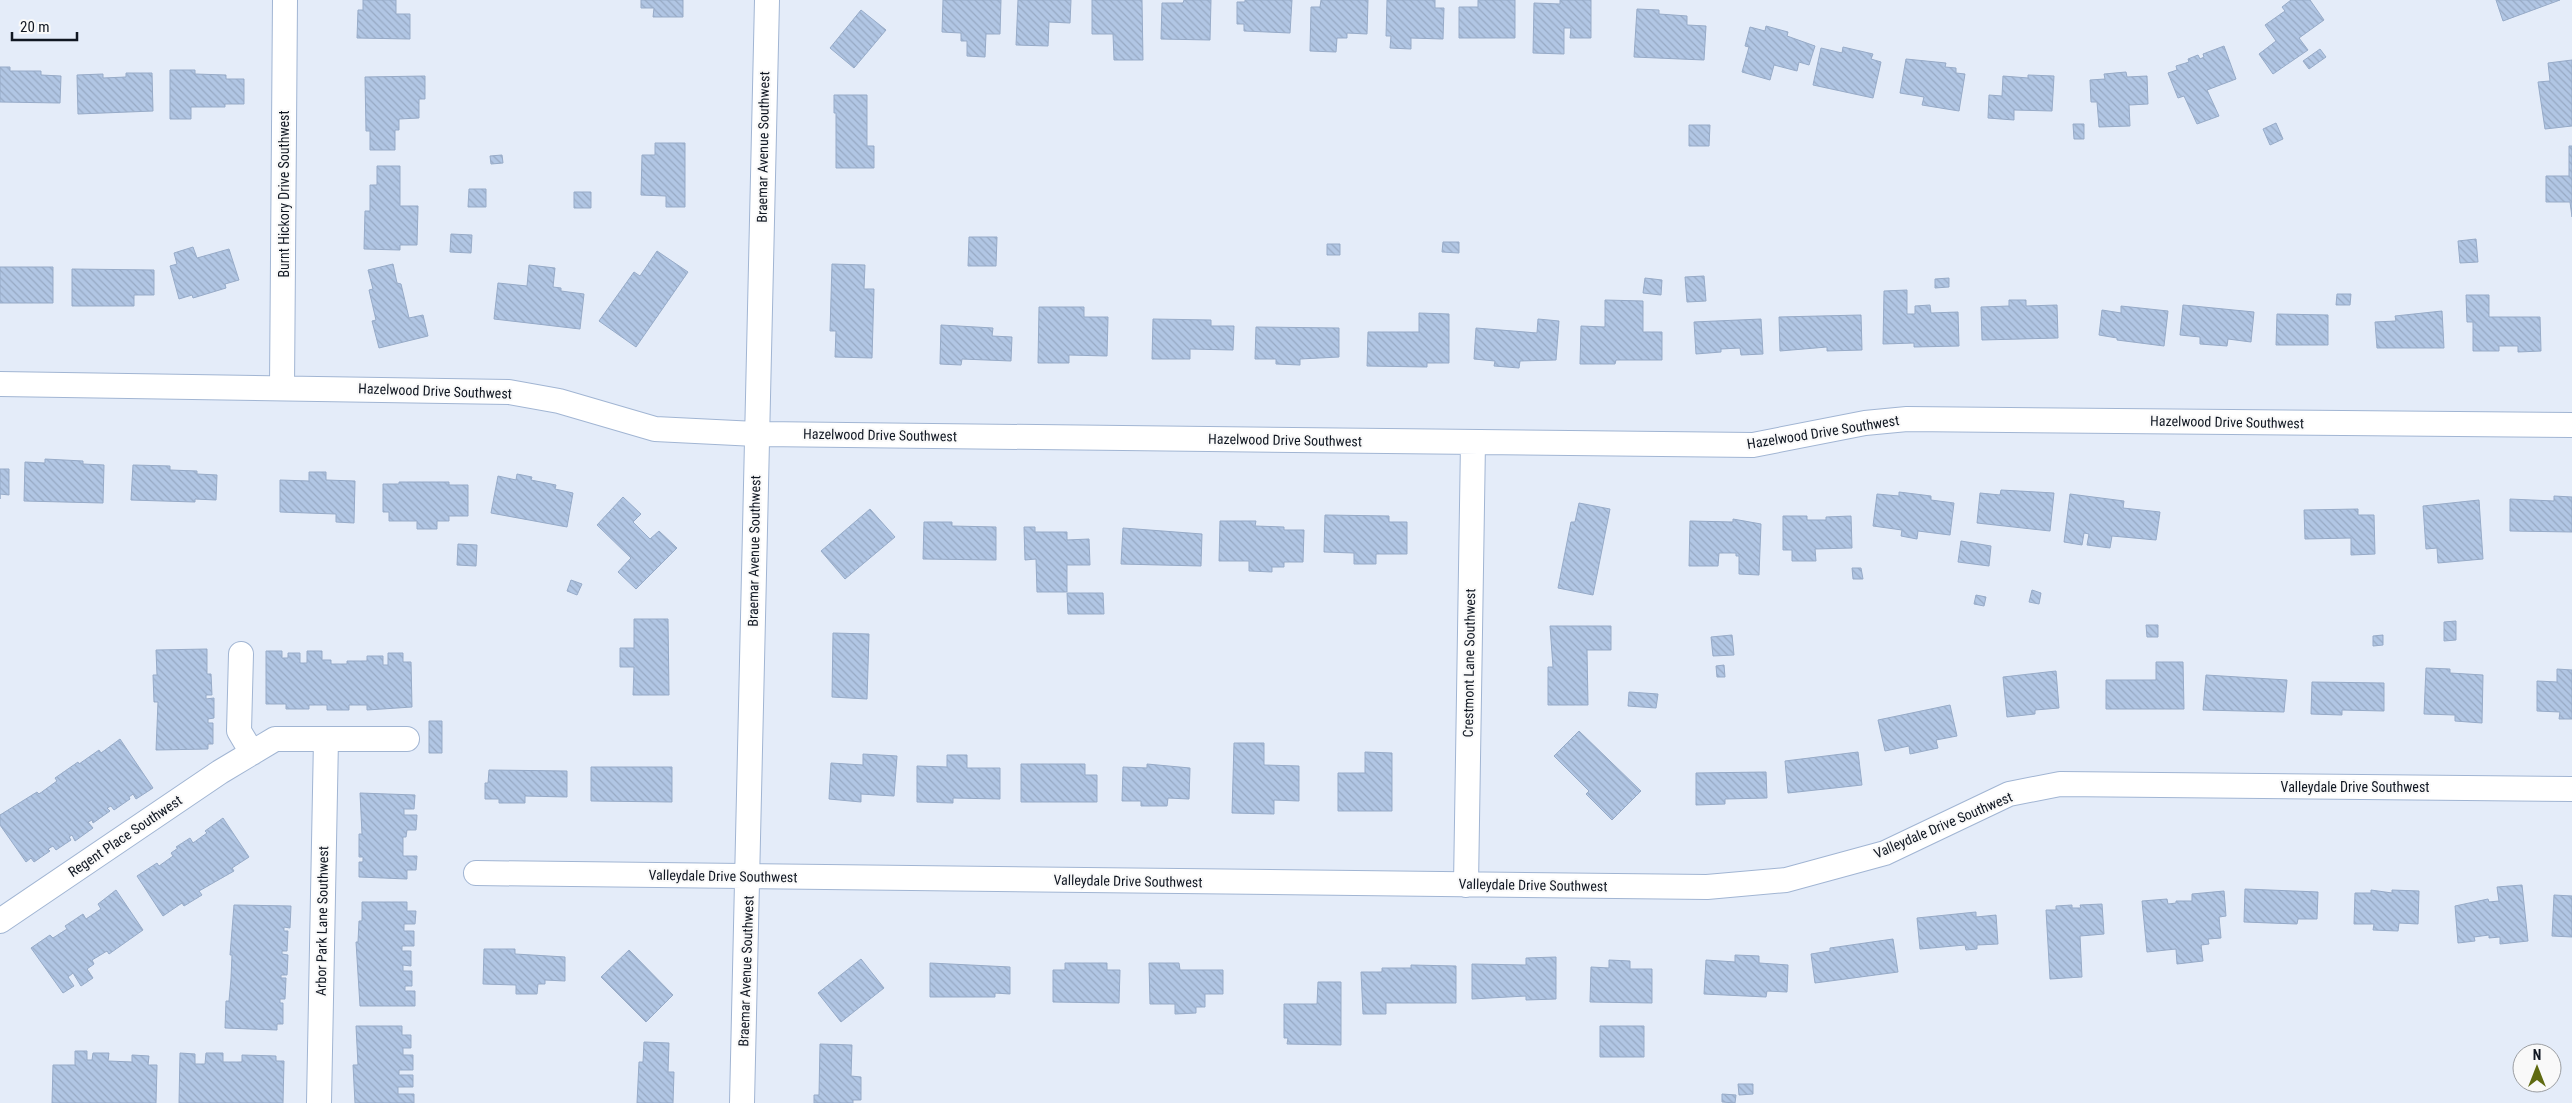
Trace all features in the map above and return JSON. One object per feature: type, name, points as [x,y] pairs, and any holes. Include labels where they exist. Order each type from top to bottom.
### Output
[{"type":"street","name":"Burnt Hickory Drive Southwest","points":[[282,388],[285,0]]},
{"type":"street","name":"Braemar Avenue Southwest","points":[[742,1103],[749,876],[756,434],[767,0]]},
{"type":"street","name":"Hazelwood Drive Southwest","points":[[0,384],[509,392],[558,401],[655,429],[756,434],[1753,445],[1865,423],[1908,419],[2572,425]]},
{"type":"street","name":"Crestmont Lane Southwest","points":[[1466,885],[1473,442]]},
{"type":"street","points":[[241,654],[239,731],[252,753]]},
{"type":"street","name":"Regent Place Southwest","points":[[0,921],[220,772],[275,739],[407,739]]},
{"type":"street","name":"Arbor Park Lane Southwest","points":[[319,1103],[326,739]]},
{"type":"street","name":"Valleydale Drive Southwest","points":[[476,873],[1707,887],[1786,880],[1885,853],[2008,794],[2060,784],[2572,789]]},
{"type":"building","points":[[363,0],[396,0],[396,14],[410,14],[410,39],[357,38],[358,10],[363,10]]},
{"type":"building","points":[[641,0],[683,0],[683,17],[653,17],[654,8],[641,8]]},
{"type":"building","points":[[943,0],[1001,0],[1000,34],[986,34],[985,57],[967,56],[967,41],[961,41],[961,33],[942,32]]},
{"type":"building","points":[[1018,0],[1071,0],[1070,23],[1049,22],[1048,46],[1016,45]]},
{"type":"building","points":[[1092,0],[1142,0],[1143,60],[1114,60],[1113,34],[1092,34]]},
{"type":"building","points":[[1184,0],[1211,0],[1210,40],[1161,39],[1162,3],[1183,3]]},
{"type":"building","points":[[1245,0],[1292,0],[1290,33],[1244,31],[1244,24],[1237,24],[1237,2],[1245,2]]},
{"type":"building","points":[[1321,0],[1368,0],[1367,34],[1347,33],[1347,38],[1337,38],[1336,52],[1310,51],[1311,7],[1320,7]]},
{"type":"building","points":[[1387,0],[1435,0],[1435,8],[1444,8],[1443,39],[1411,38],[1411,49],[1390,48],[1391,36],[1386,36]]},
{"type":"building","points":[[1478,0],[1515,0],[1515,38],[1459,38],[1459,7],[1478,7]]},
{"type":"building","points":[[1560,0],[1591,0],[1591,38],[1570,38],[1571,28],[1564,28],[1564,54],[1533,53],[1534,3],[1560,4]]},
{"type":"building","points":[[2291,0],[2310,0],[2324,20],[2299,38],[2308,50],[2273,74],[2259,54],[2276,41],[2265,25],[2285,11],[2282,7]]},
{"type":"building","points":[[2496,0],[2560,0],[2503,21]]},
{"type":"building","points":[[1637,9],[1659,10],[1659,14],[1687,16],[1687,25],[1706,26],[1704,60],[1634,57]]},
{"type":"building","points":[[861,10],[886,30],[854,68],[830,48]]},
{"type":"building","points":[[1766,26],[1788,32],[1787,36],[1815,46],[1809,65],[1799,62],[1797,71],[1774,65],[1770,80],[1742,72],[1749,47],[1745,46],[1750,27],[1765,31]]},
{"type":"building","points":[[2224,46],[2236,79],[2207,90],[2219,116],[2197,124],[2184,96],[2178,98],[2168,73],[2177,70],[2176,66],[2189,62],[2188,59],[2198,55],[2200,59],[2204,57],[2203,54]]},
{"type":"building","points":[[1843,47],[1873,54],[1871,59],[1881,62],[1873,98],[1813,85],[1821,48],[1842,53]]},
{"type":"building","points":[[2320,49],[2326,57],[2309,69],[2303,61]]},
{"type":"building","points":[[1906,59],[1946,63],[1945,67],[1956,68],[1956,73],[1965,74],[1959,111],[1922,105],[1924,97],[1900,93]]},
{"type":"building","points":[[2572,60],[2572,126],[2545,129],[2538,82],[2550,81],[2548,63]]},
{"type":"building","points":[[0,67],[10,67],[10,71],[41,71],[41,75],[61,76],[60,103],[0,102]]},
{"type":"building","points":[[170,70],[195,70],[195,74],[226,75],[226,79],[244,79],[244,104],[225,104],[225,107],[191,107],[191,119],[170,119]]},
{"type":"building","points":[[2126,72],[2127,77],[2147,76],[2148,104],[2129,105],[2130,126],[2099,127],[2097,102],[2091,102],[2090,80],[2105,79],[2104,74]]},
{"type":"building","points":[[126,73],[152,73],[153,111],[78,114],[77,75],[103,74],[103,78],[126,77]]},
{"type":"building","points":[[2028,75],[2054,76],[2052,111],[2014,110],[2014,120],[1988,118],[1989,95],[2002,96],[2003,76],[2028,78]]},
{"type":"building","points":[[425,76],[425,99],[419,99],[419,118],[399,119],[399,130],[395,130],[395,150],[370,150],[370,131],[366,131],[365,77]]},
{"type":"building","points":[[834,95],[867,95],[867,146],[874,146],[874,168],[836,168],[836,113],[834,113]]},
{"type":"building","points":[[2276,123],[2283,139],[2270,145],[2263,129]]},
{"type":"building","points":[[2073,124],[2084,124],[2084,139],[2074,139]]},
{"type":"building","points":[[1689,125],[1710,125],[1709,146],[1689,146]]},
{"type":"building","points":[[655,143],[685,143],[685,207],[666,207],[666,196],[641,195],[642,155],[655,155]]},
{"type":"building","points":[[2569,146],[2572,146],[2572,217],[2570,202],[2546,202],[2546,176],[2569,176]]},
{"type":"building","points":[[502,155],[503,163],[491,164],[490,156]]},
{"type":"building","points":[[377,166],[400,166],[400,206],[418,206],[417,245],[400,245],[400,250],[364,249],[365,211],[370,211],[370,185],[377,185]]},
{"type":"building","points":[[469,189],[486,189],[486,207],[468,207]]},
{"type":"building","points":[[574,192],[591,192],[591,208],[574,208]]},
{"type":"building","points":[[451,234],[472,235],[471,253],[450,252]]},
{"type":"building","points":[[969,237],[997,237],[996,266],[968,266]]},
{"type":"building","points":[[2476,239],[2478,262],[2460,263],[2458,241]]},
{"type":"building","points":[[1443,242],[1459,242],[1459,253],[1442,252]]},
{"type":"building","points":[[1327,244],[1340,244],[1340,255],[1327,255]]},
{"type":"building","points":[[193,247],[197,258],[229,249],[239,280],[225,284],[226,288],[193,298],[192,295],[179,299],[170,266],[177,264],[174,253]]},
{"type":"building","points":[[657,251],[688,272],[636,347],[599,321],[634,272],[640,276]]},
{"type":"building","points":[[393,264],[397,283],[401,284],[409,318],[423,315],[428,336],[379,348],[372,321],[376,320],[369,290],[373,289],[368,270]]},
{"type":"building","points":[[832,264],[865,265],[864,289],[874,289],[872,358],[835,357],[836,331],[830,331]]},
{"type":"building","points":[[529,265],[555,268],[553,287],[561,288],[561,291],[584,294],[580,329],[494,319],[498,283],[527,286]]},
{"type":"building","points":[[0,267],[53,267],[53,303],[0,303]]},
{"type":"building","points":[[72,269],[154,270],[154,295],[134,295],[134,306],[72,306]]},
{"type":"building","points":[[1704,276],[1706,301],[1687,302],[1685,277]]},
{"type":"building","points":[[1645,278],[1662,280],[1661,295],[1643,293]]},
{"type":"building","points":[[1949,278],[1949,287],[1935,288],[1935,279]]},
{"type":"building","points":[[1907,290],[1907,314],[1915,314],[1915,306],[1930,305],[1931,313],[1958,312],[1959,346],[1914,347],[1914,343],[1883,344],[1884,291]]},
{"type":"building","points":[[2337,294],[2351,294],[2350,305],[2336,305]]},
{"type":"building","points":[[2466,295],[2489,295],[2489,317],[2540,317],[2541,351],[2518,352],[2518,346],[2499,346],[2499,351],[2473,351],[2473,322],[2467,322]]},
{"type":"building","points":[[1605,300],[1643,301],[1643,332],[1662,332],[1662,360],[1616,360],[1615,364],[1580,364],[1581,326],[1605,327]]},
{"type":"building","points":[[2009,300],[2026,300],[2026,306],[2057,305],[2058,338],[1982,340],[1981,307],[2009,306]]},
{"type":"building","points":[[2183,305],[2254,312],[2251,342],[2228,339],[2227,346],[2200,344],[2200,337],[2180,335]]},
{"type":"building","points":[[2121,306],[2168,311],[2164,346],[2117,340],[2117,338],[2099,335],[2102,310],[2121,313]]},
{"type":"building","points":[[1039,307],[1084,307],[1084,317],[1108,317],[1107,356],[1069,355],[1069,363],[1038,363]]},
{"type":"building","points":[[2442,311],[2444,348],[2377,348],[2375,322],[2396,321],[2395,316]]},
{"type":"building","points":[[1419,313],[1449,314],[1449,363],[1427,363],[1427,367],[1367,366],[1368,332],[1419,332]]},
{"type":"building","points":[[2277,314],[2328,315],[2328,345],[2276,345]]},
{"type":"building","points":[[1861,315],[1862,350],[1827,351],[1827,347],[1780,351],[1779,317]]},
{"type":"building","points":[[1153,319],[1211,320],[1211,326],[1234,326],[1233,350],[1190,349],[1190,359],[1152,359]]},
{"type":"building","points":[[1538,319],[1559,321],[1556,360],[1520,361],[1519,368],[1494,366],[1495,361],[1474,359],[1476,328],[1537,333]]},
{"type":"building","points":[[1761,319],[1763,354],[1741,355],[1740,348],[1721,349],[1721,352],[1696,354],[1694,322]]},
{"type":"building","points":[[941,325],[993,328],[992,336],[1012,337],[1011,361],[962,359],[961,365],[940,364]]},
{"type":"building","points":[[1256,327],[1339,328],[1339,357],[1300,359],[1300,365],[1276,364],[1276,359],[1255,359]]},
{"type":"building","points":[[45,459],[83,461],[83,464],[104,465],[103,503],[24,501],[25,462],[45,463]]},
{"type":"building","points":[[133,465],[170,466],[170,470],[197,471],[197,474],[217,475],[216,500],[195,499],[195,502],[131,500]]},
{"type":"building","points":[[0,469],[9,469],[9,495],[0,494]]},
{"type":"building","points":[[309,472],[326,472],[326,480],[355,481],[354,523],[336,522],[336,514],[280,512],[280,480],[309,481]]},
{"type":"building","points":[[517,474],[532,477],[531,480],[556,485],[555,489],[573,493],[567,527],[491,513],[498,476],[516,480]]},
{"type":"building","points":[[399,482],[449,482],[449,485],[468,485],[468,516],[449,516],[449,521],[437,521],[437,529],[417,529],[417,521],[389,521],[389,512],[383,512],[383,484],[399,484]]},
{"type":"building","points":[[2001,490],[2054,493],[2050,531],[1977,523],[1980,493],[2000,495]]},
{"type":"building","points":[[1899,492],[1931,496],[1931,500],[1954,503],[1950,535],[1918,531],[1917,539],[1901,536],[1902,530],[1873,526],[1877,494],[1899,496]]},
{"type":"building","points":[[2070,494],[2124,501],[2123,508],[2160,512],[2156,540],[2112,536],[2110,548],[2087,545],[2089,534],[2084,533],[2082,545],[2064,542]]},
{"type":"building","points":[[2554,496],[2572,497],[2572,532],[2510,531],[2510,499],[2554,501]]},
{"type":"building","points":[[623,497],[641,514],[633,522],[650,539],[659,531],[677,548],[636,589],[618,572],[631,558],[597,525]]},
{"type":"building","points":[[2479,500],[2483,559],[2438,563],[2437,548],[2426,549],[2423,506]]},
{"type":"building","points":[[1579,503],[1610,509],[1593,595],[1558,588],[1571,522],[1575,522]]},
{"type":"building","points":[[870,509],[895,537],[845,579],[821,551]]},
{"type":"building","points":[[2358,509],[2358,515],[2374,515],[2375,554],[2351,555],[2351,538],[2305,539],[2304,510]]},
{"type":"building","points":[[1325,515],[1389,516],[1389,522],[1407,522],[1407,554],[1376,554],[1376,564],[1354,564],[1354,553],[1324,552]]},
{"type":"building","points":[[1783,516],[1807,516],[1807,520],[1826,520],[1826,517],[1851,516],[1852,548],[1815,549],[1816,561],[1792,561],[1792,550],[1783,550]]},
{"type":"building","points":[[1733,519],[1761,524],[1759,575],[1739,574],[1739,556],[1736,556],[1736,553],[1719,553],[1718,566],[1689,566],[1690,521],[1733,522]]},
{"type":"building","points":[[1220,521],[1256,521],[1255,526],[1284,527],[1284,530],[1304,530],[1303,562],[1284,562],[1284,567],[1272,567],[1272,572],[1249,571],[1249,561],[1219,561]]},
{"type":"building","points":[[924,522],[952,522],[952,526],[996,527],[996,560],[923,559]]},
{"type":"building","points":[[1024,527],[1035,527],[1035,532],[1067,532],[1067,540],[1089,539],[1090,565],[1067,565],[1067,592],[1037,592],[1036,559],[1025,560]]},
{"type":"building","points":[[1123,528],[1202,534],[1201,566],[1121,564]]},
{"type":"building","points":[[1961,541],[1991,546],[1989,566],[1958,562]]},
{"type":"building","points":[[458,544],[477,545],[476,566],[457,565]]},
{"type":"building","points":[[1852,568],[1861,568],[1863,579],[1853,579]]},
{"type":"building","points":[[571,580],[582,584],[577,595],[567,591]]},
{"type":"building","points":[[2032,590],[2041,593],[2039,604],[2029,602]]},
{"type":"building","points":[[1067,593],[1103,593],[1104,614],[1068,614]]},
{"type":"building","points":[[1976,595],[1986,597],[1984,606],[1974,604]]},
{"type":"building","points":[[634,619],[668,619],[669,695],[633,695],[634,667],[620,667],[620,648],[634,648]]},
{"type":"building","points":[[2456,621],[2456,640],[2444,641],[2444,622]]},
{"type":"building","points":[[2146,625],[2158,625],[2158,637],[2147,637]]},
{"type":"building","points":[[1550,626],[1611,626],[1611,650],[1587,650],[1588,705],[1548,705],[1548,667],[1553,667]]},
{"type":"building","points":[[833,633],[869,634],[867,699],[832,697]]},
{"type":"building","points":[[1732,635],[1734,655],[1713,656],[1711,637]]},
{"type":"building","points":[[2383,635],[2383,645],[2373,646],[2373,636]]},
{"type":"building","points":[[207,649],[207,674],[211,674],[212,695],[206,695],[206,699],[214,698],[214,718],[208,719],[208,723],[213,723],[213,744],[208,744],[208,749],[156,750],[158,702],[154,702],[153,675],[157,675],[156,650]]},
{"type":"building","points":[[266,651],[282,651],[282,658],[288,658],[288,653],[300,653],[300,663],[307,663],[307,651],[322,651],[322,660],[331,660],[331,664],[347,664],[347,661],[367,661],[367,656],[383,656],[383,665],[388,665],[388,653],[403,653],[403,662],[411,662],[412,707],[367,710],[367,705],[349,705],[349,710],[327,710],[327,705],[309,705],[309,709],[286,709],[286,704],[266,704]]},
{"type":"building","points":[[2156,662],[2183,662],[2184,709],[2106,709],[2106,680],[2156,680]]},
{"type":"building","points":[[1724,665],[1725,677],[1717,677],[1716,666]]},
{"type":"building","points":[[2426,668],[2450,669],[2450,673],[2483,675],[2482,723],[2455,721],[2455,715],[2424,714]]},
{"type":"building","points":[[2557,669],[2572,670],[2572,719],[2559,719],[2560,712],[2537,711],[2537,681],[2557,682]]},
{"type":"building","points":[[2056,671],[2059,708],[2035,710],[2035,714],[2007,717],[2003,677]]},
{"type":"building","points":[[2206,675],[2287,680],[2284,712],[2203,710]]},
{"type":"building","points":[[2312,682],[2384,683],[2384,711],[2342,710],[2342,715],[2311,714]]},
{"type":"building","points":[[1629,692],[1658,694],[1656,708],[1628,706]]},
{"type":"building","points":[[1950,705],[1957,736],[1936,740],[1938,748],[1910,754],[1909,746],[1885,751],[1878,720]]},
{"type":"building","points":[[429,721],[442,721],[442,753],[429,753]]},
{"type":"building","points":[[1579,731],[1641,791],[1612,820],[1586,794],[1589,791],[1554,756]]},
{"type":"building","points":[[120,739],[153,788],[136,799],[133,794],[129,797],[130,799],[114,810],[111,806],[107,808],[110,811],[93,823],[92,820],[88,822],[93,828],[75,841],[72,835],[69,837],[71,840],[56,850],[53,846],[48,849],[50,851],[34,862],[31,858],[26,862],[0,825],[0,815],[37,792],[39,794],[57,781],[55,778],[78,762],[79,764],[99,750],[101,753]]},
{"type":"building","points":[[1234,743],[1264,743],[1264,765],[1299,766],[1299,801],[1274,800],[1274,814],[1232,813]]},
{"type":"building","points":[[1365,752],[1392,753],[1392,811],[1338,811],[1338,773],[1365,773]]},
{"type":"building","points":[[1858,752],[1862,785],[1788,793],[1785,761]]},
{"type":"building","points":[[863,754],[897,756],[894,796],[861,794],[861,802],[829,799],[831,763],[863,765]]},
{"type":"building","points":[[947,755],[967,755],[967,768],[1000,768],[1000,799],[953,798],[953,803],[917,802],[917,766],[947,767]]},
{"type":"building","points":[[1021,764],[1085,764],[1085,775],[1097,775],[1097,802],[1021,802]]},
{"type":"building","points":[[1147,764],[1190,768],[1189,799],[1168,798],[1167,806],[1141,806],[1141,801],[1122,801],[1123,767],[1147,768]]},
{"type":"building","points":[[591,767],[672,767],[672,802],[591,801]]},
{"type":"building","points":[[489,770],[567,771],[567,797],[525,796],[525,803],[499,803],[499,799],[485,799],[485,783],[488,783]]},
{"type":"building","points":[[1766,772],[1767,798],[1725,799],[1725,804],[1696,805],[1696,773]]},
{"type":"building","points":[[360,793],[415,795],[414,809],[404,809],[404,815],[417,815],[416,830],[407,830],[406,837],[403,837],[403,856],[417,856],[416,870],[407,870],[407,879],[359,877],[359,862],[363,862],[363,857],[359,857],[359,834],[362,834]]},
{"type":"building","points":[[223,818],[249,857],[232,868],[234,871],[199,891],[202,895],[184,906],[182,903],[163,916],[137,876],[157,863],[159,866],[173,856],[171,853],[178,848],[176,847],[190,838],[193,843],[207,833],[205,831]]},
{"type":"building","points":[[2522,885],[2528,941],[2500,944],[2500,937],[2489,938],[2489,935],[2474,937],[2475,941],[2458,943],[2455,906],[2488,899],[2489,902],[2499,901],[2497,887]]},
{"type":"building","points":[[2245,889],[2318,892],[2317,919],[2298,919],[2297,924],[2244,922]]},
{"type":"building","points":[[116,890],[143,930],[109,954],[107,951],[92,960],[94,964],[87,969],[93,978],[81,986],[73,973],[68,977],[74,986],[63,993],[31,948],[50,935],[53,938],[67,929],[65,926],[83,914],[86,919],[101,909],[98,904]]},
{"type":"building","points":[[2371,890],[2392,893],[2392,890],[2419,891],[2418,924],[2399,923],[2398,931],[2373,930],[2374,924],[2354,924],[2355,893],[2371,893]]},
{"type":"building","points":[[2224,891],[2226,916],[2219,917],[2221,938],[2208,939],[2209,944],[2201,945],[2203,961],[2177,964],[2176,949],[2147,952],[2142,901],[2167,899],[2168,904],[2176,903],[2176,901],[2192,901],[2192,894]]},
{"type":"building","points":[[2554,895],[2572,896],[2572,937],[2552,936]]},
{"type":"building","points":[[362,902],[407,902],[407,911],[416,911],[415,924],[404,924],[404,931],[414,931],[414,946],[402,946],[402,951],[411,951],[411,966],[403,965],[403,971],[412,971],[412,986],[405,986],[405,991],[415,991],[415,1006],[360,1006],[356,942],[358,942],[359,921],[362,921]]},
{"type":"building","points":[[2102,904],[2104,934],[2080,936],[2082,977],[2050,979],[2046,910],[2056,910],[2056,906],[2072,905],[2072,908],[2081,908],[2080,905]]},
{"type":"building","points":[[234,905],[291,906],[290,928],[284,927],[284,931],[288,931],[287,951],[282,951],[282,954],[288,955],[287,975],[281,975],[281,978],[286,978],[285,999],[280,999],[280,1003],[283,1003],[283,1024],[277,1024],[277,1030],[225,1028],[226,1001],[229,1001],[231,978],[232,955],[230,955]]},
{"type":"building","points":[[1976,912],[1976,917],[1996,915],[1998,944],[1977,945],[1977,949],[1966,950],[1965,945],[1920,949],[1917,918]]},
{"type":"building","points":[[1893,939],[1898,972],[1815,983],[1811,954],[1830,951],[1830,948]]},
{"type":"building","points":[[484,949],[515,949],[515,954],[565,957],[565,981],[545,980],[545,984],[538,984],[537,994],[516,994],[516,985],[483,984]]},
{"type":"building","points":[[629,950],[673,995],[646,1022],[601,977]]},
{"type":"building","points":[[1735,955],[1759,956],[1759,963],[1788,965],[1787,992],[1767,991],[1766,997],[1704,994],[1706,960],[1735,962]]},
{"type":"building","points":[[1556,957],[1556,999],[1526,1000],[1526,996],[1472,999],[1472,964],[1526,965],[1526,958]]},
{"type":"building","points":[[861,959],[884,988],[841,1022],[818,993]]},
{"type":"building","points":[[1609,960],[1630,961],[1630,969],[1652,969],[1652,1003],[1590,1002],[1591,967],[1609,968]]},
{"type":"building","points":[[930,963],[1010,967],[1010,994],[995,993],[995,997],[930,997]]},
{"type":"building","points":[[1065,963],[1107,963],[1107,970],[1120,970],[1119,1003],[1053,1002],[1053,970],[1065,970]]},
{"type":"building","points":[[1149,963],[1179,963],[1180,970],[1223,970],[1223,994],[1205,994],[1205,1007],[1196,1007],[1196,1013],[1175,1014],[1175,1004],[1150,1004]]},
{"type":"building","points":[[1411,965],[1456,966],[1456,1003],[1386,1003],[1386,1014],[1363,1014],[1361,972],[1382,972],[1382,968],[1411,968]]},
{"type":"building","points":[[1318,982],[1341,982],[1341,1045],[1287,1044],[1288,1038],[1284,1038],[1284,1004],[1317,1004]]},
{"type":"building","points":[[356,1026],[402,1026],[402,1035],[411,1035],[411,1048],[403,1048],[403,1055],[413,1055],[413,1070],[399,1070],[399,1075],[413,1075],[413,1087],[398,1087],[398,1094],[414,1094],[414,1103],[355,1103],[353,1065],[358,1065]]},
{"type":"building","points":[[1600,1026],[1644,1026],[1644,1057],[1600,1057]]},
{"type":"building","points":[[644,1042],[669,1043],[668,1072],[674,1072],[673,1103],[637,1103],[639,1062],[643,1062]]},
{"type":"building","points":[[820,1044],[852,1045],[851,1076],[861,1077],[861,1100],[853,1100],[853,1103],[814,1103],[814,1095],[819,1095]]},
{"type":"building","points":[[75,1051],[87,1051],[87,1060],[92,1060],[93,1053],[109,1053],[108,1061],[132,1062],[132,1055],[149,1056],[148,1065],[157,1065],[156,1103],[52,1103],[53,1065],[75,1065]]},
{"type":"building","points":[[180,1053],[195,1054],[195,1064],[205,1064],[206,1053],[223,1053],[223,1062],[242,1062],[242,1055],[276,1056],[276,1061],[284,1061],[283,1103],[179,1103]]},
{"type":"building","points":[[1738,1084],[1753,1084],[1753,1094],[1739,1095]]},
{"type":"building","points":[[1722,1094],[1736,1095],[1735,1103],[1722,1102]]}]
